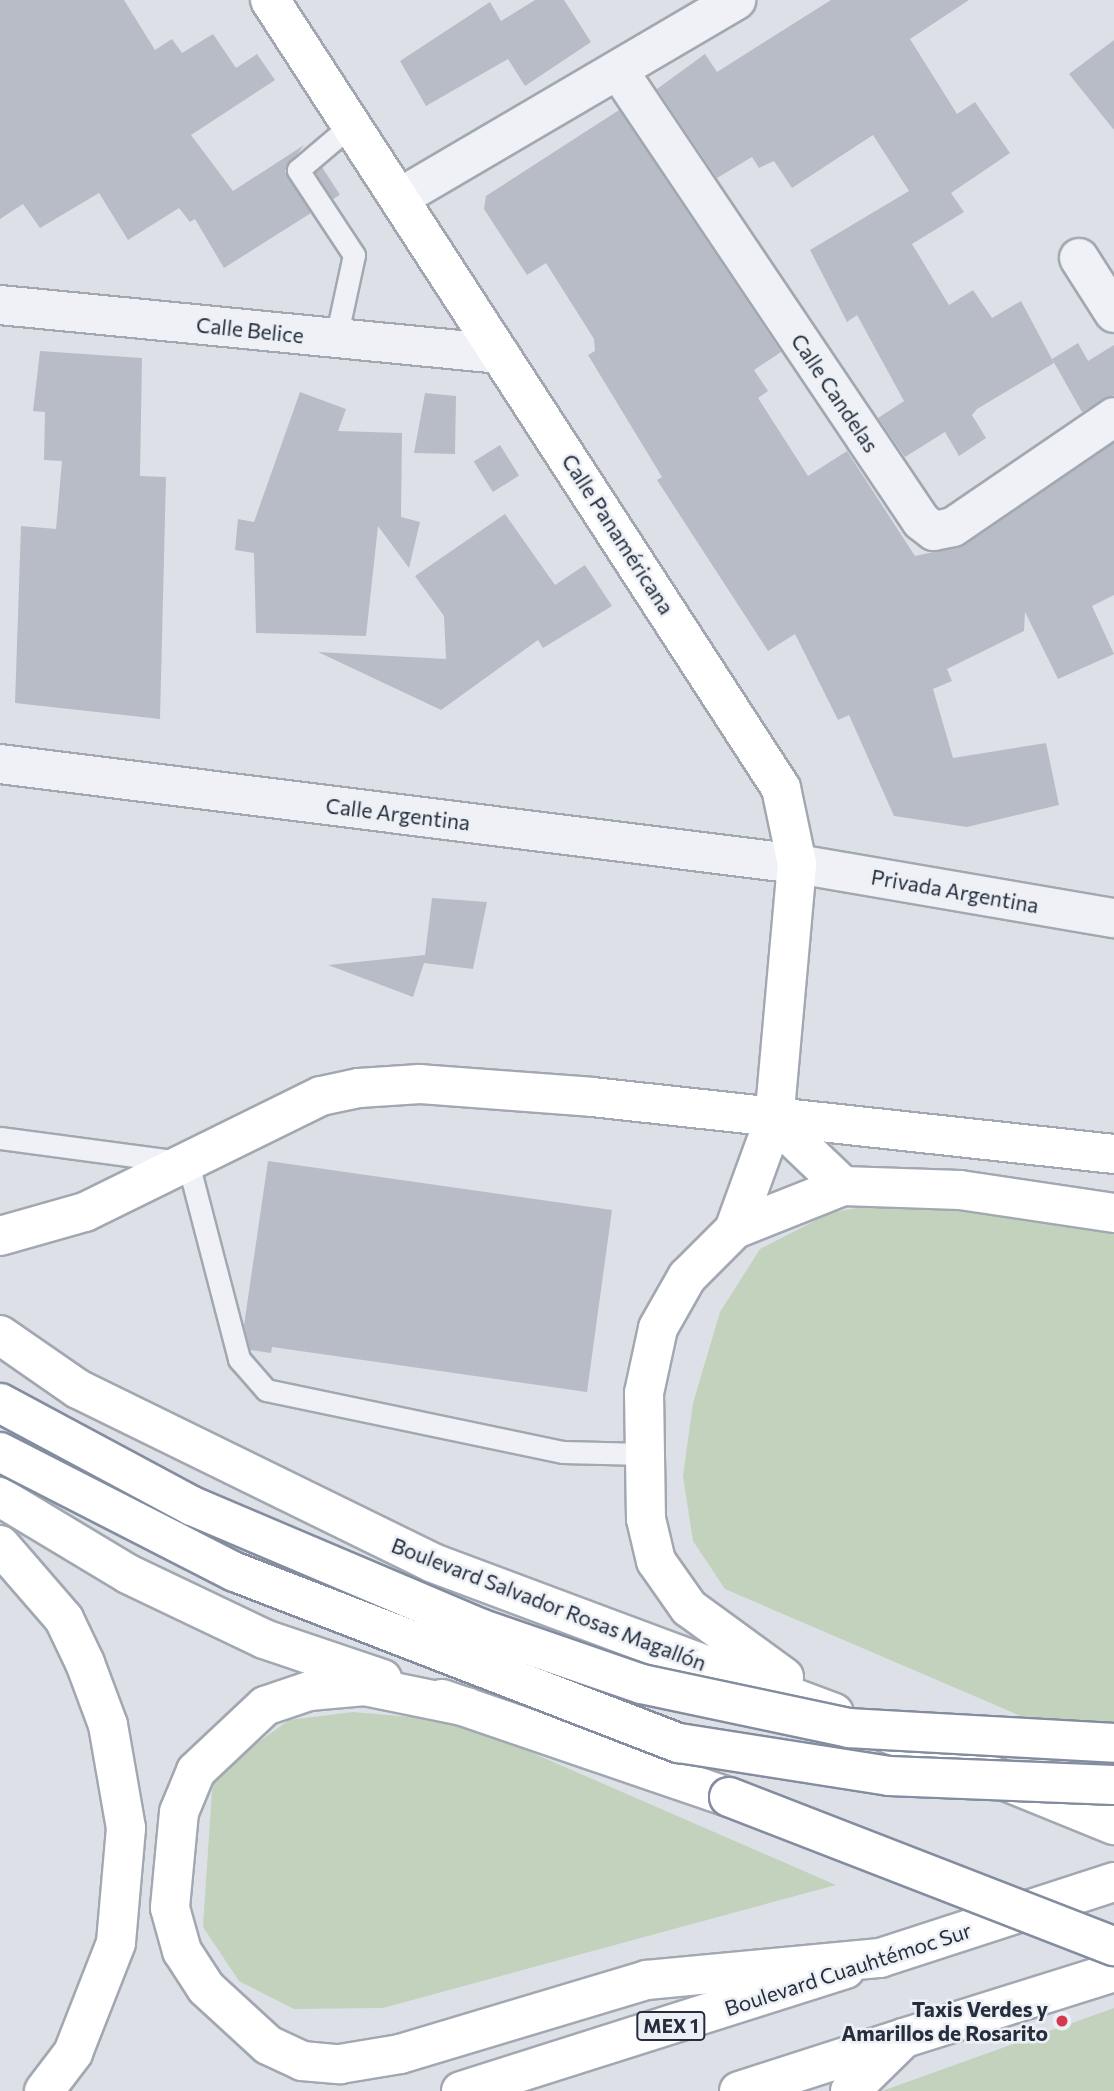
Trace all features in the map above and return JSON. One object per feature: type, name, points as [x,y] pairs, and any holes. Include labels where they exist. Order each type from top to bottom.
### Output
[{"type":"main road","name":"Calle Panaméricana","points":[[270,0],[781,788],[797,864],[774,1121],[734,1230]]},
{"type":"main road","points":[[0,1236],[85,1212],[321,1096],[371,1087],[514,1090],[774,1121],[1114,1154]]},
{"type":"main road","points":[[774,1121],[844,1186]]},
{"type":"main road","points":[[901,1738],[764,1666],[689,1608],[656,1561],[646,1519],[644,1454],[645,1393],[658,1328],[687,1277],[734,1230],[844,1186],[960,1190],[1114,1213]]},
{"type":"main road","name":"Boulevard Salvador Rosas Magallón","points":[[0,1335],[78,1389],[433,1563],[901,1738],[1114,1825]]},
{"type":"main road","points":[[0,1403],[41,1431],[191,1506],[479,1628],[642,1684],[849,1728],[1114,1743]]},
{"type":"main road","points":[[0,1452],[235,1573],[679,1743],[889,1776],[1114,1785]]},
{"type":"main road","points":[[0,1497],[128,1574],[264,1639],[729,1797],[1114,1946]]},
{"type":"main road","points":[[0,1545],[64,1619],[85,1663],[108,1725],[125,1829],[116,1943],[73,2053],[44,2091]]},
{"type":"main road","points":[[467,1707],[365,1686],[309,1691],[265,1706],[196,1771],[179,1811],[170,1908],[182,1951],[206,1988],[268,2045],[302,2061],[340,2064],[400,2054],[647,1980],[880,1958]]},
{"type":"main road","name":"Boulevard Cuauhtémoc Sur","points":[[461,2091],[1114,1882]]},
{"type":"main road","points":[[739,2091],[1114,1972]]},
{"type":"main road","points":[[850,2091],[904,2038]]},
{"type":"street","points":[[399,198],[620,73],[736,0]]},
{"type":"street","name":"Calle Candelas","points":[[620,73],[921,521],[934,531],[953,527],[1114,417]]},
{"type":"street","points":[[1079,258],[1114,313]]},
{"type":"street","name":"Calle Belice","points":[[0,305],[500,354]]},
{"type":"street","name":"Calle Argentina","points":[[0,764],[797,864]]},
{"type":"street","name":"Privada Argentina","points":[[797,864],[1114,918]]},
{"type":"lane","points":[[337,338],[355,255],[298,170],[351,125]]},
{"type":"lane","points":[[0,1138],[188,1163],[239,1359],[266,1390],[562,1452],[644,1454]]},
{"type":"green space","points":[[893,1201],[1114,1230],[1114,1756],[725,1589],[693,1541],[683,1476],[693,1403],[720,1312],[760,1249],[830,1213]]},
{"type":"green space","points":[[353,1712],[459,1721],[836,1885],[383,2008],[294,2009],[239,1981],[203,1927],[213,1775],[289,1720]]},
{"type":"green space","points":[[1114,2008],[1114,2091],[882,2091]]},
{"type":"building","points":[[0,0],[124,0],[155,50],[172,39],[182,53],[213,34],[236,68],[257,54],[275,80],[191,135],[233,191],[304,145],[285,171],[311,213],[224,268],[195,219],[190,222],[179,208],[128,240],[99,193],[40,228],[23,204],[0,219]]},
{"type":"building","points":[[535,0],[564,0],[591,42],[525,86],[508,59],[426,106],[400,61],[490,2],[501,21]]},
{"type":"building","points":[[831,0],[969,0],[910,39],[957,114],[975,102],[1010,153],[951,193],[964,212],[912,244],[949,305],[973,290],[992,318],[1021,301],[1054,363],[977,409],[972,415],[986,438],[959,456],[945,432],[905,457],[878,418],[904,401],[857,315],[847,322],[810,250],[909,191],[873,135],[792,188],[774,161],[759,168],[752,157],[717,178],[657,89],[705,54],[717,72]]},
{"type":"building","points":[[1114,40],[1114,130],[1069,74]]},
{"type":"building","points":[[619,110],[781,352],[754,370],[768,391],[758,398],[808,476],[847,451],[915,556],[965,545],[1114,443],[1114,595],[1092,606],[1114,654],[1058,679],[1025,612],[1024,631],[947,669],[952,681],[933,689],[953,758],[1046,743],[1059,805],[967,827],[894,816],[849,715],[838,720],[795,634],[768,651],[657,480],[662,477],[588,355],[595,351],[594,339],[546,263],[527,275],[484,209],[486,196]]},
{"type":"building","points":[[322,167],[340,195],[332,200],[314,172]]},
{"type":"building","points":[[1078,343],[1088,361],[1114,345],[1114,395],[1082,412],[1052,359]]},
{"type":"building","points":[[40,351],[142,358],[140,476],[166,477],[160,719],[15,703],[21,526],[56,529],[62,461],[44,460],[45,412],[33,411]]},
{"type":"building","points":[[300,392],[346,409],[338,431],[402,433],[401,517],[420,522],[409,568],[378,526],[366,636],[256,633],[254,553],[235,550],[238,519],[254,522]]},
{"type":"building","points":[[425,393],[456,396],[455,454],[414,453]]},
{"type":"building","points":[[500,445],[519,476],[493,492],[474,461]]},
{"type":"building","points":[[505,514],[555,585],[585,565],[612,606],[543,648],[538,640],[441,710],[318,652],[446,659],[444,616],[415,576]]},
{"type":"building","points":[[432,898],[487,902],[473,969],[424,963],[413,997],[328,965],[425,955]]},
{"type":"building","points":[[268,1161],[612,1210],[587,1392],[272,1347],[271,1353],[250,1350],[244,1325]]},
{"type":"place","name":"Taxis Verdes y Amarillos de Rosarito","points":[[1062,2021]]}]
